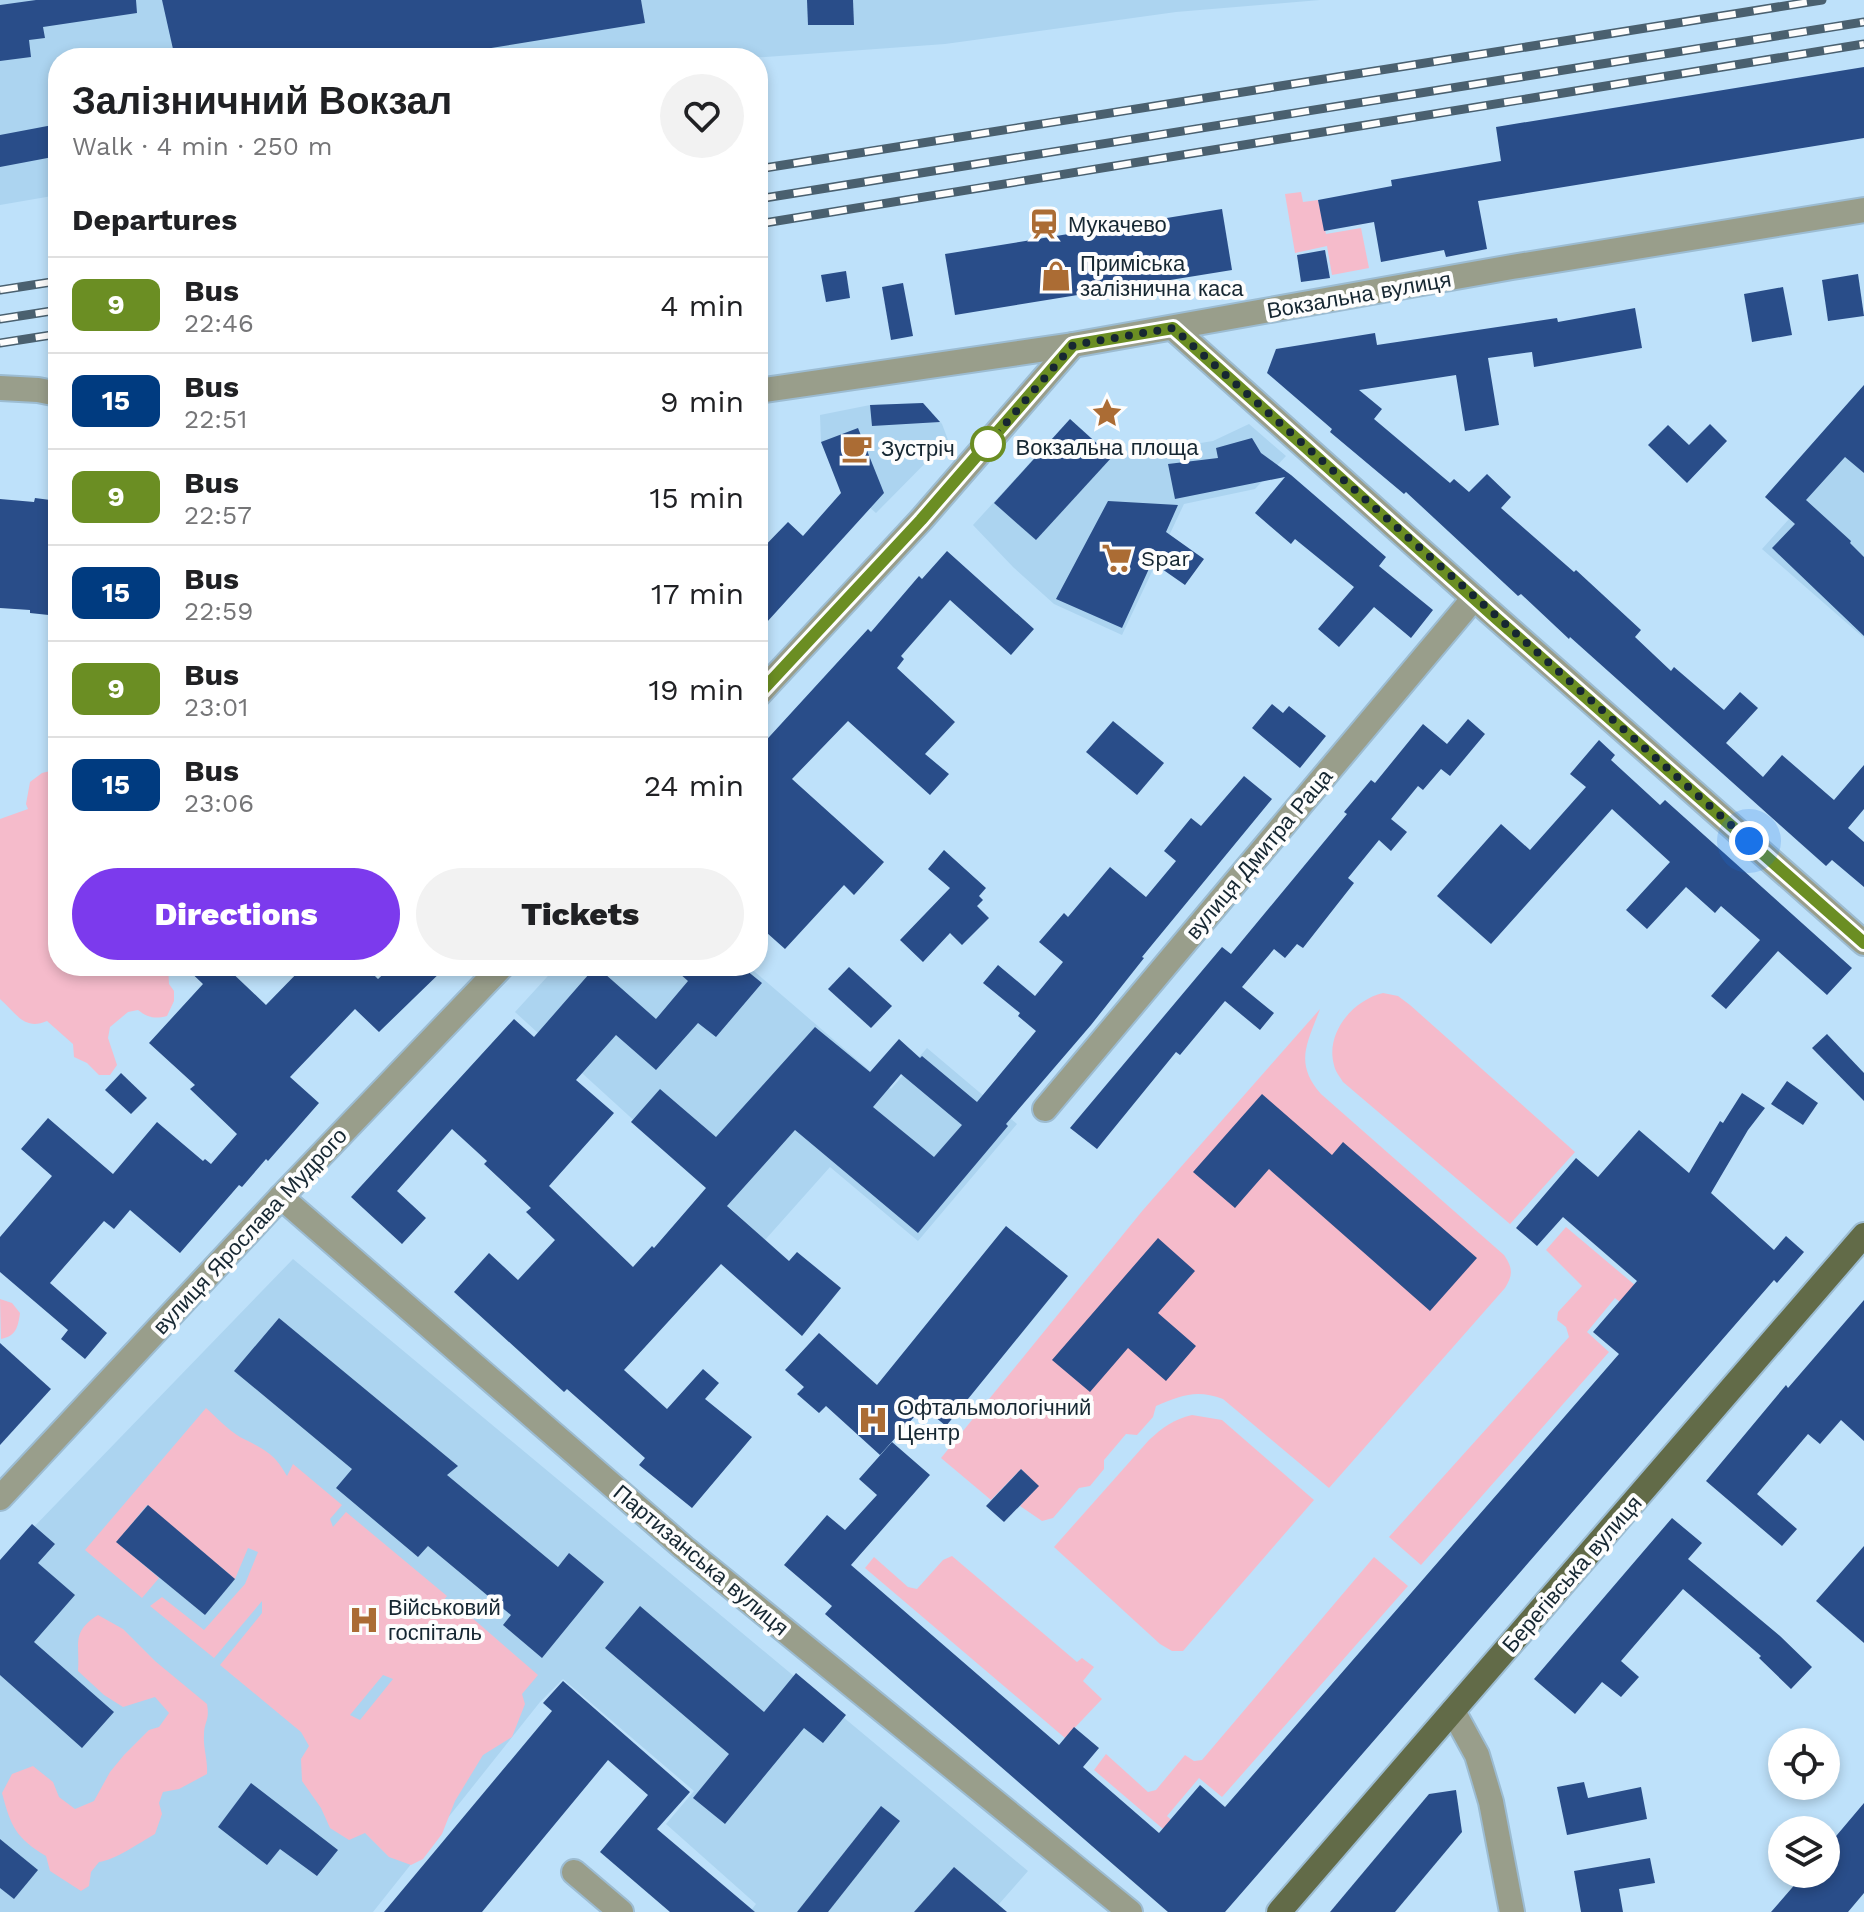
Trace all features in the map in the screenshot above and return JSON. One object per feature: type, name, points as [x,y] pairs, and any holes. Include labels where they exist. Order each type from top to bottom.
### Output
[{"type":"main road","name":"Берегівська вулиця","points":[[1279,1912],[1864,1235]]},
{"type":"street","name":"Вокзальна вулиця","points":[[768,390],[1073,345],[1512,267],[1864,210]]},
{"type":"street","points":[[1173,328],[1864,943]]},
{"type":"street","points":[[768,684],[921,520],[1073,345]]},
{"type":"street","points":[[0,388],[48,392]]},
{"type":"street","name":"вулиця Дмитра Раца","points":[[1045,1109],[1474,598]]},
{"type":"street","name":"вулиця Ярослава Мудрого","points":[[0,1498],[492,976]]},
{"type":"street","name":"Партизанська вулиця","points":[[281,1197],[684,1548],[1130,1912]]},
{"type":"street","points":[[1453,1711],[1477,1755],[1512,1912]]},
{"type":"street","points":[[574,1872],[621,1912]]},
{"type":"shaded area","points":[[0,0],[1320,0],[1176,12],[945,44],[768,57],[768,48],[48,48],[48,197],[0,205]]},
{"type":"shaded area","points":[[1301,192],[1303,202],[1318,200],[1326,234],[1361,228],[1369,268],[1332,275],[1327,246],[1295,253],[1285,194]]},
{"type":"shaded area","points":[[1864,385],[1864,638],[1762,549],[1789,519],[1765,497]]},
{"type":"shaded area","points":[[923,403],[942,424],[948,440],[876,513],[847,487],[821,442],[820,415],[870,405]]},
{"type":"shaded area","points":[[1070,419],[1112,457],[1213,441],[1249,424],[1286,456],[1255,489],[1184,504],[1122,635],[1054,604],[973,525]]},
{"type":"shaded area","points":[[48,772],[48,976],[169,976],[174,991],[174,1001],[167,1016],[152,1017],[138,1010],[128,1012],[110,1027],[108,1038],[117,1065],[110,1075],[99,1075],[87,1063],[74,1057],[73,1044],[47,1021],[39,1024],[26,1022],[0,999],[0,819],[28,809],[30,782]]},
{"type":"shaded area","points":[[548,976],[760,976],[891,1089],[927,1048],[1017,1124],[918,1241],[830,1167],[765,1240],[515,1012]]},
{"type":"shaded area","points":[[1383,993],[1398,996],[1410,1005],[1575,1152],[1510,1224],[1343,1082],[1336,1072],[1332,1053],[1338,1030],[1352,1010]]},
{"type":"shaded area","points":[[1320,1009],[1307,1043],[1305,1063],[1313,1083],[1321,1094],[1504,1255],[1511,1272],[1505,1288],[1329,1488],[1223,1399],[1197,1394],[1181,1396],[1156,1406],[1153,1417],[1137,1435],[1126,1434],[1104,1460],[1104,1469],[1090,1486],[1079,1488],[1053,1518],[1042,1521],[1020,1506],[1038,1486],[1021,1469],[991,1500],[941,1458],[1143,1210]]},
{"type":"shaded area","points":[[1566,1227],[1655,1302],[1641,1319],[1615,1298],[1587,1332],[1609,1352],[1421,1565],[1389,1537],[1569,1337],[1566,1327],[1557,1320],[1558,1312],[1582,1286],[1546,1250]]},
{"type":"shaded area","name":"Військовий госпіталь","points":[[293,1259],[1028,1871],[992,1912],[750,1912],[756,1904],[666,1824],[694,1791],[563,1679],[540,1702],[373,1912],[0,1912],[0,1562]]},
{"type":"shaded area","points":[[0,1299],[12,1303],[20,1313],[15,1330],[1,1339]]},
{"type":"shaded area","points":[[206,1408],[236,1434],[272,1456],[287,1476],[293,1464],[342,1505],[330,1519],[333,1527],[346,1512],[447,1596],[443,1601],[451,1608],[455,1603],[538,1675],[522,1694],[525,1704],[512,1737],[483,1755],[455,1801],[442,1834],[423,1859],[411,1865],[389,1857],[365,1833],[349,1840],[330,1828],[321,1808],[302,1781],[301,1759],[309,1746],[301,1732],[220,1665],[262,1613],[262,1601],[214,1658],[150,1606],[162,1597],[204,1630],[245,1584],[258,1552],[248,1548],[235,1579],[147,1505],[117,1542],[159,1578],[142,1598],[85,1550]],"holes":[[[383,1675],[393,1679],[360,1720],[350,1715]]]},
{"type":"shaded area","points":[[1192,1415],[1222,1420],[1314,1500],[1183,1651],[1172,1651],[1160,1644],[1054,1547],[1149,1440],[1169,1424]]},
{"type":"shaded area","points":[[952,1556],[1077,1662],[1082,1658],[1094,1667],[1083,1681],[1102,1699],[1065,1738],[865,1568],[874,1557],[908,1587],[917,1589],[943,1560]]},
{"type":"shaded area","points":[[1374,1557],[1408,1586],[1222,1797],[1199,1778],[1167,1816],[1189,1837],[1183,1846],[1094,1770],[1106,1754],[1148,1792],[1156,1790],[1185,1755],[1194,1761],[1202,1760]]},
{"type":"shaded area","points":[[98,1615],[123,1629],[155,1661],[207,1704],[204,1740],[207,1774],[179,1789],[163,1792],[159,1803],[162,1814],[155,1834],[120,1855],[99,1862],[91,1872],[89,1886],[81,1891],[50,1871],[46,1856],[21,1837],[8,1815],[2,1793],[12,1774],[33,1766],[53,1782],[59,1797],[75,1809],[94,1801],[110,1772],[124,1755],[149,1730],[159,1727],[169,1713],[155,1697],[123,1707],[104,1695],[78,1671],[80,1633]]},
{"type":"building","points":[[36,0],[136,0],[137,13],[43,27],[45,38],[29,40],[31,57],[0,61],[0,5]]},
{"type":"building","points":[[162,0],[641,0],[645,23],[491,48],[173,48]]},
{"type":"building","points":[[807,0],[853,0],[854,25],[808,25]]},
{"type":"building","points":[[1864,67],[1864,138],[1478,201],[1487,249],[1446,257],[1444,250],[1381,262],[1374,222],[1324,231],[1318,200],[1392,186],[1391,180],[1501,161],[1496,127]]},
{"type":"building","points":[[48,126],[48,158],[0,167],[0,135]]},
{"type":"building","points":[[1222,209],[1232,270],[955,315],[945,254]]},
{"type":"building","points":[[1325,250],[1330,278],[1301,282],[1297,255]]},
{"type":"building","points":[[846,271],[850,298],[826,302],[821,275]]},
{"type":"building","points":[[1858,274],[1864,316],[1828,321],[1822,280]]},
{"type":"building","points":[[903,283],[913,336],[891,340],[882,287]]},
{"type":"building","points":[[1783,287],[1792,335],[1752,342],[1744,294]]},
{"type":"building","points":[[1635,308],[1642,348],[1534,367],[1532,352],[1488,358],[1499,425],[1465,431],[1456,375],[1359,390],[1382,409],[1374,419],[1450,483],[1454,479],[1469,492],[1487,474],[1511,497],[1501,508],[1574,572],[1576,570],[1641,630],[1635,637],[1671,671],[1674,667],[1724,710],[1740,692],[1758,708],[1726,743],[1763,777],[1782,755],[1834,800],[1864,765],[1864,809],[1848,828],[1864,842],[1864,887],[1832,860],[1826,866],[1521,594],[1518,596],[1406,492],[1404,494],[1330,432],[1332,429],[1267,373],[1276,349],[1375,333],[1377,345],[1557,318],[1558,322]]},
{"type":"building","points":[[1864,385],[1864,473],[1845,457],[1806,500],[1864,557],[1864,636],[1772,548],[1795,524],[1765,497]]},
{"type":"building","points":[[923,403],[940,422],[872,426],[870,405]]},
{"type":"building","points":[[1070,419],[1112,457],[1036,540],[994,503]]},
{"type":"building","points":[[1710,424],[1727,441],[1687,483],[1648,445],[1668,425],[1689,445]]},
{"type":"building","points":[[858,428],[884,493],[768,621],[768,543],[788,522],[803,536],[841,493],[821,442]]},
{"type":"building","points":[[1252,438],[1261,453],[1386,557],[1379,566],[1433,610],[1411,638],[1374,607],[1339,647],[1318,629],[1354,587],[1295,539],[1291,544],[1255,513],[1285,477],[1175,499],[1168,464],[1218,458],[1216,448]]},
{"type":"building","points":[[35,498],[48,500],[48,615],[0,608],[0,499],[34,502]]},
{"type":"building","points":[[1108,501],[1178,505],[1166,532],[1204,559],[1185,585],[1152,562],[1122,628],[1056,599]]},
{"type":"building","points":[[947,551],[1034,629],[1011,655],[950,600],[901,656],[904,659],[897,668],[955,722],[925,754],[949,774],[930,795],[848,721],[792,779],[884,862],[854,895],[844,885],[785,949],[768,934],[768,738],[868,629],[871,632],[919,576],[922,579]]},
{"type":"building","points":[[1272,704],[1283,713],[1289,706],[1326,736],[1300,768],[1252,728]]},
{"type":"building","points":[[1468,719],[1485,734],[1450,776],[1441,769],[1423,790],[1418,786],[1391,819],[1407,832],[1391,851],[1379,840],[1348,878],[1354,883],[1303,948],[1297,944],[1285,958],[1274,949],[1242,987],[1274,1013],[1260,1030],[1225,1001],[1180,1055],[1176,1052],[1097,1149],[1070,1128],[1222,947],[1231,954],[1347,814],[1344,812],[1371,780],[1375,783],[1423,724],[1447,744]]},
{"type":"building","points":[[1113,721],[1164,763],[1137,795],[1086,752]]},
{"type":"building","points":[[1599,740],[1615,755],[1611,760],[1660,805],[1665,800],[1852,968],[1827,995],[1778,951],[1726,1009],[1711,996],[1760,940],[1721,906],[1715,913],[1686,887],[1647,929],[1626,910],[1670,862],[1612,809],[1491,944],[1437,896],[1501,824],[1530,850],[1586,787],[1570,774]]},
{"type":"building","points":[[1244,776],[1272,799],[1142,957],[1091,1025],[918,1233],[795,1130],[727,1206],[789,1261],[797,1252],[841,1288],[802,1336],[721,1264],[624,1370],[667,1409],[703,1369],[719,1383],[705,1399],[752,1437],[692,1508],[639,1465],[645,1458],[567,1389],[564,1392],[454,1292],[489,1253],[518,1280],[555,1240],[526,1212],[531,1208],[452,1129],[397,1191],[426,1218],[402,1244],[351,1197],[514,1019],[534,1037],[587,976],[607,976],[656,1019],[688,981],[682,976],[753,976],[762,983],[716,1037],[698,1023],[656,1070],[616,1035],[576,1080],[614,1113],[549,1186],[633,1267],[652,1246],[654,1248],[706,1188],[631,1122],[660,1089],[716,1137],[815,1027],[870,1072],[899,1039],[977,1102],[1036,1031],[1018,1016],[1020,1013],[983,983],[998,965],[1035,996],[1063,962],[1039,942],[1064,913],[1068,917],[1110,867],[1146,897],[1176,861],[1164,851],[1191,818],[1201,826]],"holes":[[[901,1074],[962,1125],[934,1157],[873,1107]]]},
{"type":"building","points":[[944,850],[986,888],[979,896],[983,900],[977,906],[989,918],[962,945],[950,933],[923,962],[900,940],[950,888],[928,869]]},
{"type":"building","points":[[849,967],[892,1006],[871,1028],[828,989]]},
{"type":"building","points":[[195,976],[236,976],[266,1005],[294,976],[375,976],[378,979],[381,976],[437,976],[379,1032],[355,1009],[290,1077],[319,1103],[268,1161],[266,1159],[242,1187],[239,1185],[180,1253],[130,1210],[114,1229],[104,1221],[50,1283],[107,1333],[85,1359],[61,1339],[68,1330],[0,1272],[0,1237],[52,1176],[21,1149],[48,1118],[113,1174],[157,1122],[203,1161],[205,1159],[211,1164],[237,1134],[190,1089],[195,1085],[149,1043],[203,984]]},
{"type":"building","points":[[1827,1034],[1864,1073],[1864,1101],[1812,1048]]},
{"type":"building","points":[[121,1073],[147,1098],[131,1114],[105,1090]]},
{"type":"building","points":[[1787,1081],[1818,1103],[1803,1125],[1771,1104]]},
{"type":"building","points":[[1742,1093],[1765,1108],[1748,1130],[1711,1193],[1774,1250],[1786,1236],[1804,1252],[1777,1283],[1774,1280],[1225,1912],[1168,1912],[825,1614],[832,1606],[784,1565],[827,1515],[845,1530],[877,1495],[859,1479],[892,1442],[930,1475],[851,1565],[1059,1745],[1074,1727],[1099,1748],[1083,1767],[1159,1833],[1200,1785],[1225,1807],[1619,1354],[1593,1332],[1637,1281],[1563,1217],[1537,1246],[1516,1228],[1576,1158],[1598,1177],[1639,1130],[1689,1173],[1720,1121],[1723,1123]]},
{"type":"building","points":[[1262,1094],[1332,1155],[1343,1142],[1477,1258],[1430,1311],[1269,1169],[1235,1208],[1193,1172]]},
{"type":"building","points":[[1006,1226],[1068,1276],[946,1426],[923,1407],[880,1455],[826,1406],[819,1413],[797,1394],[804,1387],[785,1370],[819,1333],[877,1385]]},
{"type":"building","points":[[1158,1238],[1195,1271],[1158,1313],[1196,1346],[1166,1381],[1128,1348],[1090,1392],[1052,1360]]},
{"type":"building","points":[[1864,1300],[1864,1441],[1841,1420],[1820,1444],[1808,1434],[1757,1494],[1797,1529],[1782,1546],[1706,1481],[1786,1385],[1788,1388]]},
{"type":"building","points":[[279,1318],[458,1466],[447,1475],[558,1567],[569,1553],[604,1582],[542,1658],[503,1625],[511,1615],[428,1546],[418,1557],[336,1488],[352,1469],[234,1371]]},
{"type":"building","points":[[0,1343],[51,1389],[0,1445]]},
{"type":"building","points":[[1021,1469],[1039,1486],[1004,1522],[986,1506]]},
{"type":"building","points":[[148,1505],[235,1579],[205,1615],[116,1542]]},
{"type":"building","points":[[1672,1518],[1702,1543],[1688,1559],[1812,1667],[1791,1689],[1759,1658],[1761,1656],[1683,1589],[1621,1661],[1639,1677],[1621,1697],[1602,1682],[1575,1714],[1534,1679]]},
{"type":"building","points":[[32,1524],[55,1544],[38,1563],[75,1595],[34,1642],[114,1712],[82,1748],[0,1675],[0,1560]]},
{"type":"building","points":[[1864,1546],[1864,1643],[1816,1601]]},
{"type":"building","points":[[640,1606],[764,1712],[796,1673],[846,1715],[823,1743],[804,1728],[725,1824],[693,1798],[729,1754],[605,1648]]},
{"type":"building","points":[[563,1681],[690,1792],[657,1829],[755,1912],[670,1912],[600,1852],[648,1795],[608,1760],[482,1912],[384,1912],[552,1711],[543,1703]]},
{"type":"building","points":[[1584,1782],[1588,1798],[1641,1787],[1647,1819],[1567,1835],[1557,1787]]},
{"type":"building","points":[[251,1783],[338,1850],[317,1876],[280,1849],[267,1865],[218,1827]]},
{"type":"building","points":[[1456,1790],[1462,1832],[1395,1912],[1330,1912],[1429,1794]]},
{"type":"building","points":[[1864,1803],[1864,1893],[1848,1912],[1771,1912],[1792,1888],[1840,1888],[1840,1831]]},
{"type":"building","points":[[881,1806],[900,1821],[828,1912],[797,1912]]},
{"type":"building","points":[[0,1839],[38,1870],[14,1899],[0,1888]]},
{"type":"building","points":[[1650,1858],[1655,1883],[1619,1889],[1623,1912],[1581,1912],[1574,1871]]},
{"type":"building","points":[[954,1867],[1007,1912],[914,1912]]},
{"type":"railway","points":[[768,167],[1822,0]]},
{"type":"railway","points":[[768,197],[1864,22]]},
{"type":"railway","points":[[768,222],[1864,44]]},
{"type":"railway","points":[[0,290],[48,283]]},
{"type":"railway","points":[[0,319],[48,312]]},
{"type":"railway","points":[[0,343],[48,336]]},
{"type":"bus line","name":"9","points":[[768,684],[921,520],[1073,345],[1173,328],[1864,943]]},
{"type":"place","name":"Мукачево","points":[[1044,224]]},
{"type":"place","name":"Приміська залізнична каса","points":[[1056,276]]},
{"type":"place","name":"Вокзальна площа","points":[[1107,413]]},
{"type":"place","name":"Зустріч","points":[[857,448]]},
{"type":"place","name":"Spar","points":[[1117,558]]},
{"type":"place","name":"Офтальмологічний Центр","points":[[873,1420]]},
{"type":"place","name":"Військовий госпіталь","points":[[364,1620]]},
{"type":"route","points":[[988,444],[1073,345],[1173,328],[1749,841]]}]
